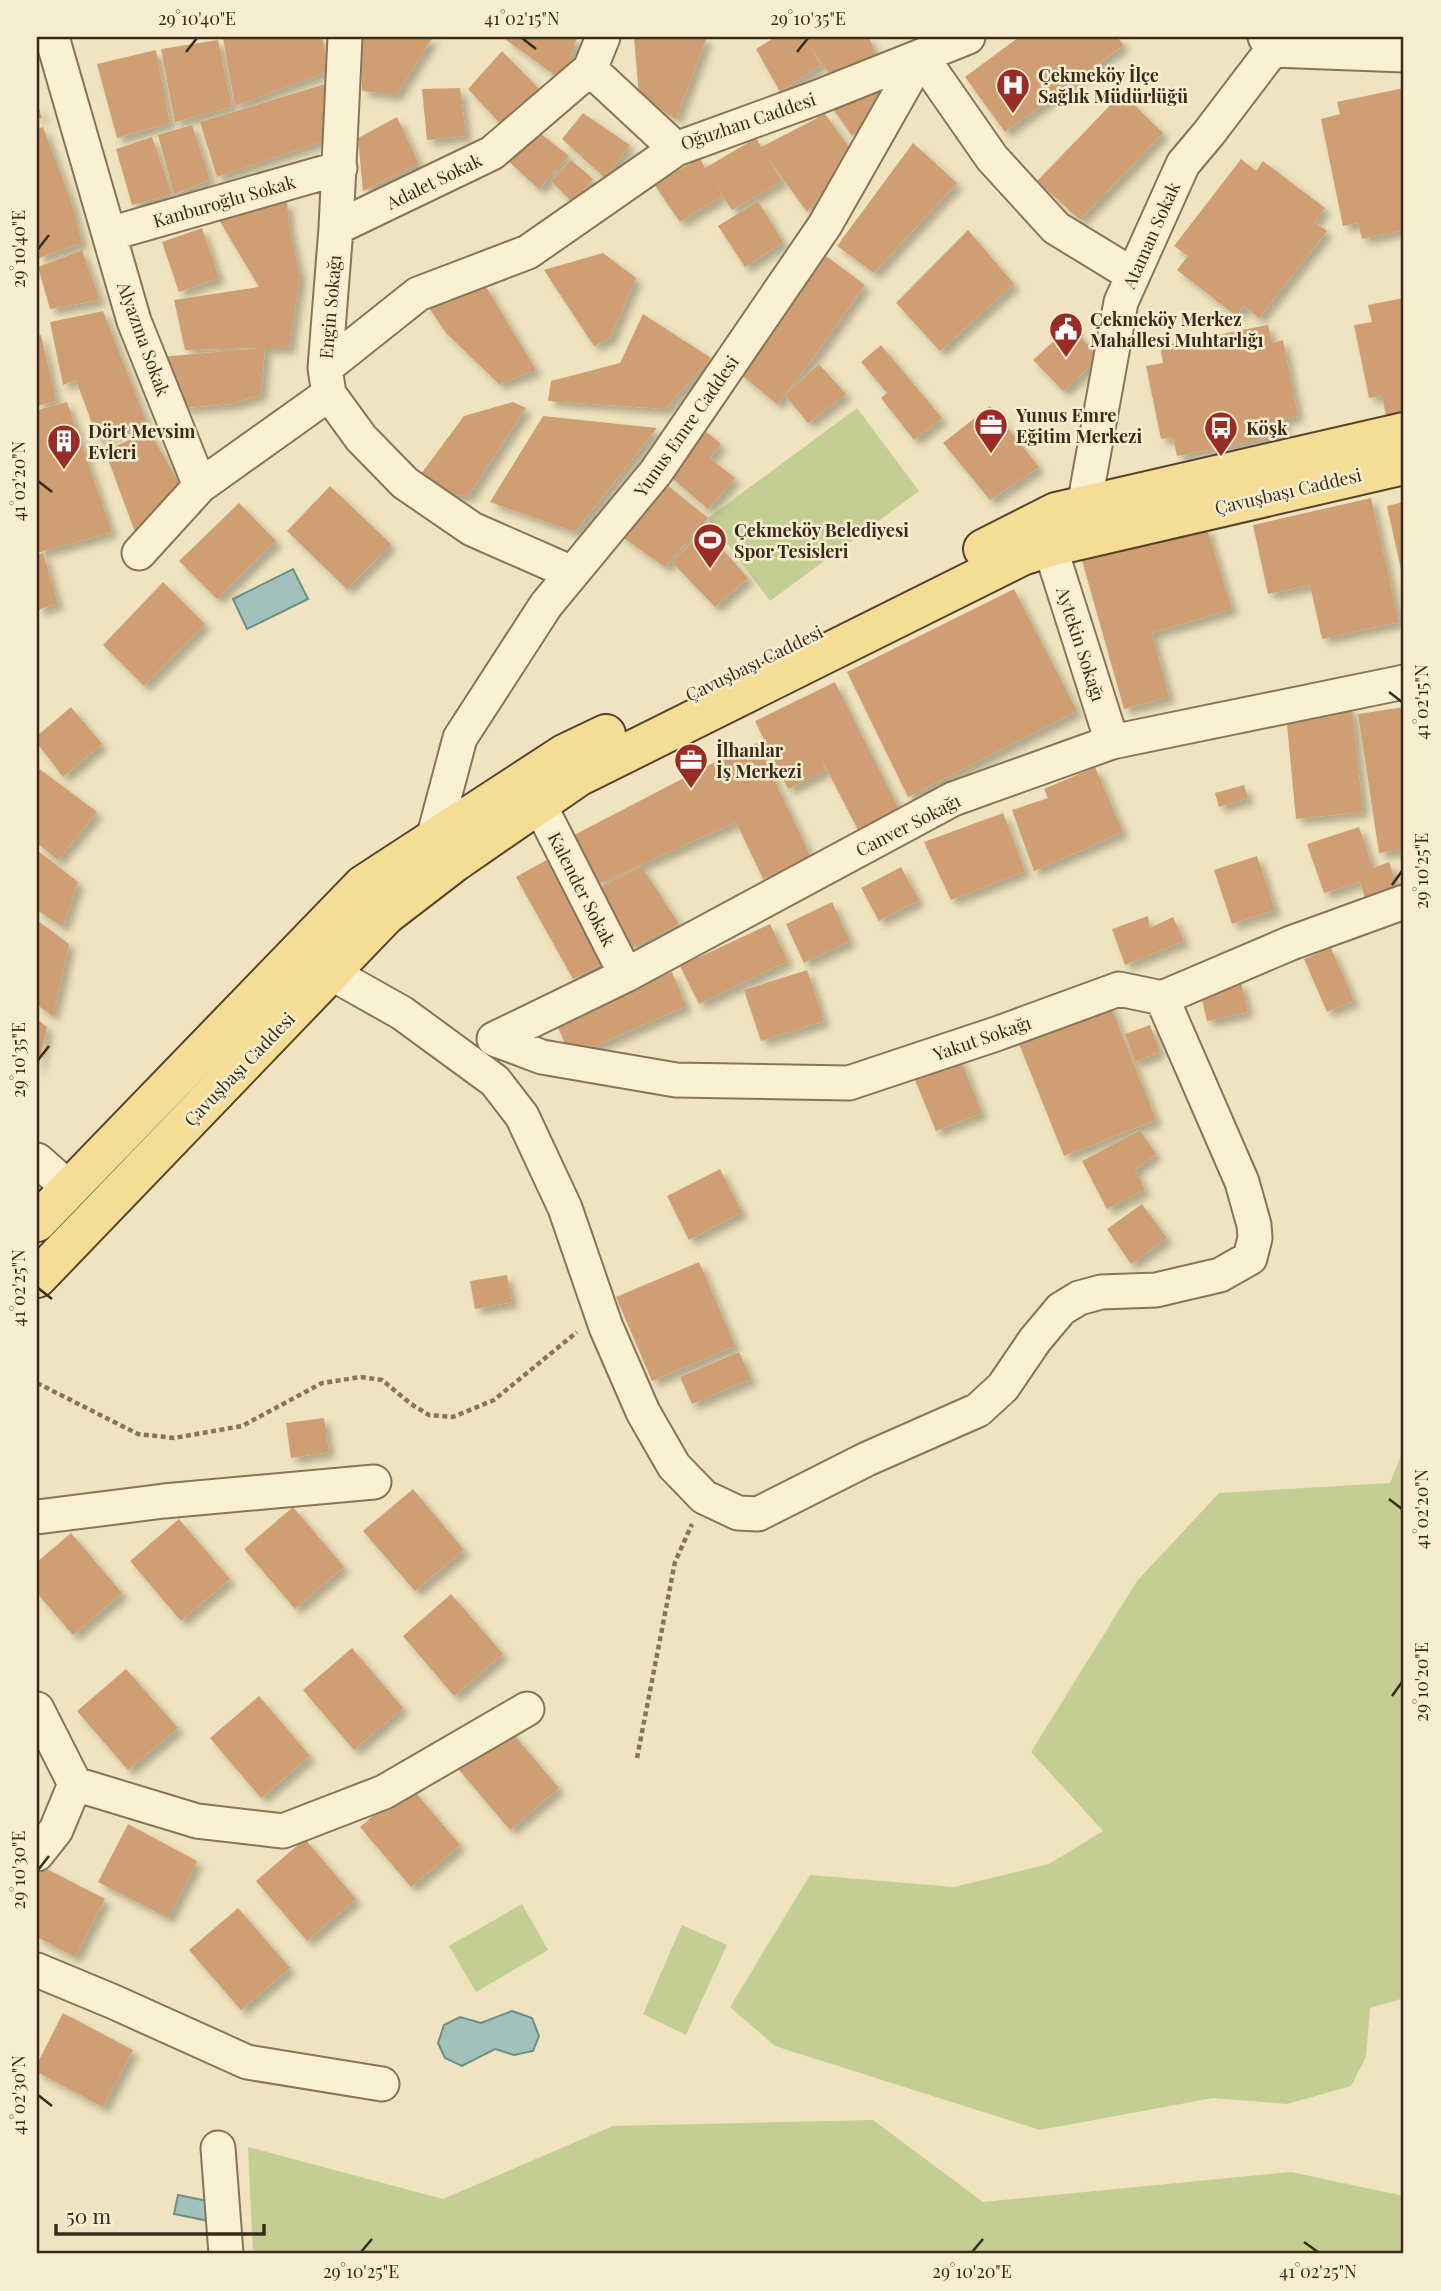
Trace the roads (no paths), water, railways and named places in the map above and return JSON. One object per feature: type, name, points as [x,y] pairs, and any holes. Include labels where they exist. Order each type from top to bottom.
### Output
[{"type":"main road","name":"Çavuşbaşı Caddesi","points":[[37,1278],[386,915],[440,853],[564,754],[799,642],[1056,512],[1404,432]]},
{"type":"main road","name":"Çavuşbaşı Caddesi","points":[[37,1222],[363,885],[440,853],[539,804],[578,777],[653,738],[1022,556],[1050,547],[1404,465]]},
{"type":"street","name":"Alyazma Sokak","points":[[52,37],[134,321],[200,486]]},
{"type":"street","name":"Engin Sokağı","points":[[327,381],[345,37]]},
{"type":"street","points":[[590,69],[603,37]]},
{"type":"street","points":[[968,37],[921,56],[992,158],[1056,228],[1133,275]]},
{"type":"street","points":[[1274,41],[1404,55]]},
{"type":"street","name":"Ataman Sokak","points":[[1084,506],[1121,302],[1183,164],[1209,133],[1274,41]]},
{"type":"street","name":"Oğuzhan Caddesi","points":[[590,69],[676,149],[921,56]]},
{"type":"street","name":"Yunus Emre Caddesi","points":[[440,853],[460,738],[546,605],[656,472],[825,225],[921,56]]},
{"type":"street","name":"Adalet Sokak","points":[[336,228],[492,153],[590,69]]},
{"type":"street","points":[[139,553],[200,486],[327,381],[418,294],[528,252],[676,149]]},
{"type":"street","name":"Kanburoğlu Sokak","points":[[109,234],[340,168]]},
{"type":"street","points":[[327,381],[361,438],[405,483],[472,528],[572,573]]},
{"type":"street","points":[[1050,547],[1084,506]]},
{"type":"street","name":"Aytekin Sokağı","points":[[1050,547],[1112,742]]},
{"type":"street","name":"Canver Sokağı","points":[[494,1039],[626,975],[953,799],[1112,742],[1404,682]]},
{"type":"street","name":"Kalender Sokak","points":[[539,804],[626,975]]},
{"type":"street","points":[[331,973],[402,1013],[495,1081],[522,1116],[565,1208],[601,1313],[643,1412],[674,1466],[705,1497],[738,1513],[758,1514],[867,1459],[978,1410],[1003,1387],[1035,1340],[1061,1309],[1079,1298],[1101,1292],[1156,1290],[1220,1275],[1250,1258],[1255,1238],[1254,1226],[1241,1182],[1162,998],[1291,943],[1404,902]]},
{"type":"street","name":"Yakut Sokağı","points":[[494,1039],[542,1057],[676,1080],[849,1083],[1119,989],[1162,998]]},
{"type":"street","points":[[432,1035],[494,1039]]},
{"type":"street","points":[[37,1160],[70,1189]]},
{"type":"street","points":[[37,1517],[164,1501],[374,1482]]},
{"type":"street","points":[[37,1709],[75,1784],[197,1821],[284,1831],[384,1792],[527,1709]]},
{"type":"street","points":[[37,1854],[56,1830],[75,1784]]},
{"type":"street","points":[[37,1970],[247,2062],[382,2084]]},
{"type":"street","points":[[218,2148],[226,2254]]},
{"type":"water","points":[[293,569],[308,599],[247,629],[233,599]]},
{"type":"water","points":[[512,2011],[532,2018],[539,2036],[533,2051],[514,2055],[495,2049],[462,2066],[445,2058],[438,2043],[444,2025],[460,2017],[481,2023]]},
{"type":"water","points":[[178,2195],[213,2202],[209,2221],[174,2214]]},
{"type":"place","name":"Çekmeköy İlçe Sağlık Müdürlüğü","points":[[1013,115]]},
{"type":"place","name":"Çekmeköy Merkez Mahallesi Muhtarlığı","points":[[1066,359]]},
{"type":"place","name":"Yunus Emre Eğitim Merkezi","points":[[991,455]]},
{"type":"place","name":"Köşk","points":[[1221,458]]},
{"type":"place","name":"Dört Mevsim Evleri","points":[[64,471]]},
{"type":"place","name":"Çekmeköy Belediyesi Spor Tesisleri","points":[[710,570]]},
{"type":"place","name":"İlhanlar İş Merkezi","points":[[691,790]]}]
